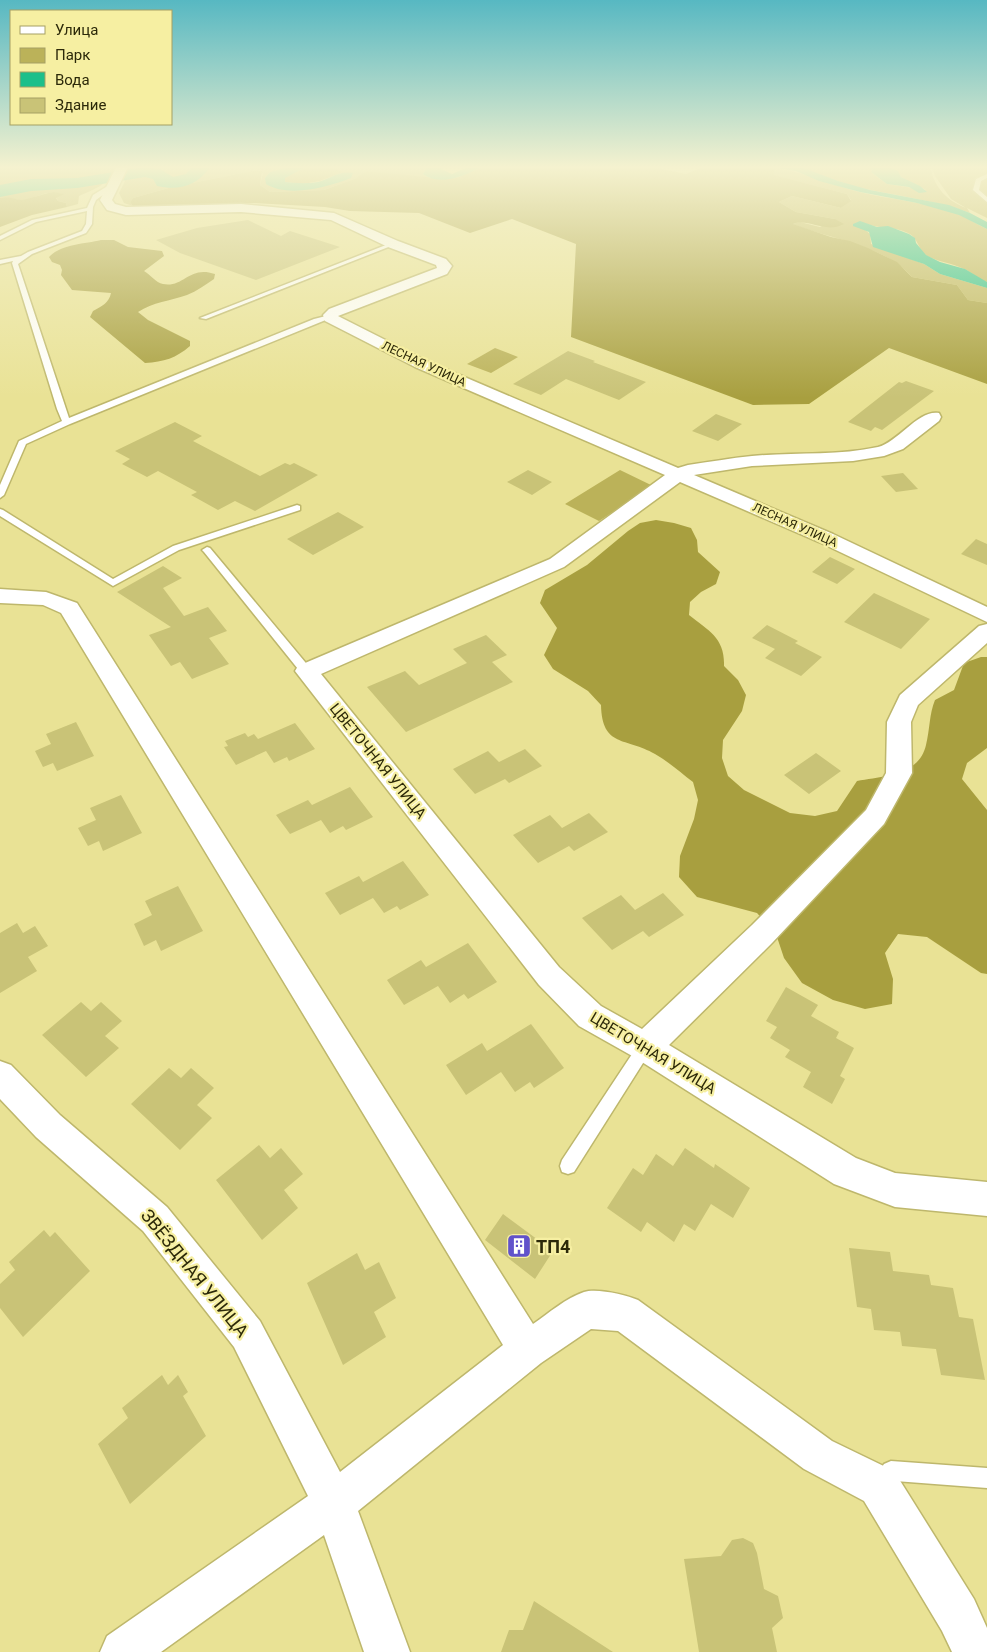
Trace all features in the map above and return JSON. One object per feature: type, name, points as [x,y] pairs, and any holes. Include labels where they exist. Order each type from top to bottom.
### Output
[{"type":"street","points":[[330,317],[334,312],[444,269],[444,264],[441,262],[393,244]]},
{"type":"street","name":"ЛЕСНАЯ УЛИЦА","points":[[330,317],[333,321],[421,364],[826,538],[986,619]]},
{"type":"street","points":[[306,671],[557,563],[679,474],[688,470],[752,461],[853,456],[884,451],[897,445],[933,416]]},
{"type":"street","points":[[0,596],[46,599],[69,608],[528,1350]]},
{"type":"street","points":[[645,1047],[762,934],[875,817],[899,773],[899,722],[908,702],[986,619]]},
{"type":"street","name":"ЦВЕТОЧНАЯ УЛИЦА","points":[[306,671],[549,976],[590,1016],[645,1047],[846,1172],[894,1190],[987,1199]]},
{"type":"street","name":"ЗВЁЗДНАЯ УЛИЦА","points":[[0,1076],[48,1126],[155,1219],[248,1334],[334,1503],[387,1652]]},
{"type":"street","points":[[123,1652],[334,1503],[528,1350],[586,1310],[625,1313],[818,1455],[879,1486],[958,1615],[974,1652]]},
{"type":"lane","points":[[55,244],[15,262],[67,422]]},
{"type":"lane","points":[[204,318],[393,244]]},
{"type":"lane","points":[[0,262],[21,258]]},
{"type":"lane","points":[[0,495],[22,443],[67,422],[316,320],[330,317]]},
{"type":"lane","points":[[0,512],[113,583],[176,548],[297,508]]},
{"type":"lane","points":[[207,550],[306,671]]},
{"type":"lane","points":[[568,1166],[645,1047]]},
{"type":"lane","points":[[879,1486],[891,1470],[987,1478]]},
{"type":"green space","points":[[856,244],[871,244],[924,264],[940,274],[987,288],[987,303],[968,300],[957,285],[912,277],[901,266],[872,250]]},
{"type":"green space","points":[[918,244],[987,244],[987,282],[967,270],[927,256]]},
{"type":"green space","points":[[495,348],[518,357],[491,373],[467,364]]},
{"type":"green space","points":[[620,470],[653,486],[599,521],[565,504]]},
{"type":"shaded area","points":[[122,244],[128,247],[162,251],[164,256],[144,271],[163,284],[176,283],[199,272],[215,274],[214,279],[191,293],[138,312],[148,320],[190,341],[190,346],[180,354],[169,359],[145,363],[90,317],[93,311],[107,302],[111,293],[72,290],[61,275],[60,265],[52,262],[49,257],[60,249],[74,245]]},
{"type":"shaded area","points":[[576,244],[858,244],[897,262],[912,277],[957,285],[968,300],[987,303],[987,384],[889,348],[809,404],[753,405],[571,337]]},
{"type":"shaded area","points":[[656,520],[691,528],[697,540],[698,552],[720,572],[716,584],[701,592],[690,602],[689,615],[719,642],[724,656],[724,666],[738,680],[746,695],[742,711],[723,740],[722,758],[728,776],[744,790],[790,813],[815,816],[837,811],[857,781],[899,773],[916,763],[926,745],[935,700],[954,690],[964,663],[981,657],[987,657],[987,748],[967,763],[962,779],[987,810],[987,974],[981,973],[927,937],[898,934],[885,953],[893,979],[892,1004],[865,1009],[833,1000],[802,983],[784,958],[776,934],[757,913],[697,897],[679,877],[680,856],[694,819],[698,800],[693,782],[655,754],[611,735],[602,719],[601,705],[588,691],[553,669],[544,655],[557,628],[540,603],[545,590],[587,565],[640,523]]},
{"type":"water","points":[[872,244],[917,244],[926,255],[940,262],[965,269],[987,282],[987,288],[940,274],[924,264],[873,247]]},
{"type":"building","points":[[164,244],[331,244],[340,247],[256,280],[180,253]]},
{"type":"building","points":[[568,351],[646,382],[619,400],[566,379],[541,395],[513,384]]},
{"type":"building","points":[[906,381],[934,391],[882,430],[875,427],[871,431],[848,422],[899,382]]},
{"type":"building","points":[[716,414],[742,424],[718,441],[692,431]]},
{"type":"building","points":[[175,422],[202,436],[193,441],[260,476],[285,463],[290,465],[294,463],[318,475],[255,511],[235,501],[218,510],[191,495],[197,492],[158,471],[147,477],[122,464],[130,459],[115,451]]},
{"type":"building","points":[[528,470],[552,482],[532,495],[507,482]]},
{"type":"building","points":[[903,473],[918,489],[896,492],[881,476]]},
{"type":"building","points":[[338,512],[364,527],[313,555],[287,539]]},
{"type":"building","points":[[976,539],[987,544],[987,565],[961,554]]},
{"type":"building","points":[[830,557],[855,569],[837,584],[812,572]]},
{"type":"building","points":[[163,566],[182,578],[163,588],[184,616],[208,607],[227,631],[209,638],[229,664],[192,679],[180,662],[171,666],[149,635],[171,627],[117,592]]},
{"type":"building","points":[[874,593],[930,619],[901,649],[844,622]]},
{"type":"building","points":[[767,625],[798,641],[795,643],[822,657],[801,676],[765,658],[775,649],[752,638]]},
{"type":"building","points":[[486,635],[507,655],[492,662],[513,682],[406,732],[367,687],[405,671],[419,685],[467,663],[453,649]]},
{"type":"building","points":[[76,722],[94,756],[57,771],[53,763],[43,767],[35,751],[51,744],[46,734]]},
{"type":"building","points":[[295,723],[315,749],[289,761],[287,757],[274,763],[266,751],[236,765],[224,747],[228,746],[225,741],[245,733],[248,737],[254,734],[258,739]]},
{"type":"building","points":[[525,749],[542,766],[509,783],[505,779],[475,794],[453,769],[488,751],[499,762]]},
{"type":"building","points":[[816,753],[841,771],[809,794],[784,775]]},
{"type":"building","points":[[350,787],[373,817],[346,830],[343,826],[330,833],[321,820],[290,834],[276,815],[308,800],[312,805]]},
{"type":"building","points":[[121,795],[142,833],[103,851],[99,841],[88,846],[78,828],[96,820],[90,808]]},
{"type":"building","points":[[589,813],[608,832],[574,851],[569,846],[538,863],[513,835],[550,815],[562,828]]},
{"type":"building","points":[[403,861],[429,895],[400,910],[397,906],[384,913],[373,898],[340,915],[325,893],[359,876],[363,882]]},
{"type":"building","points":[[178,886],[203,931],[161,951],[156,940],[144,946],[134,924],[152,915],[145,901]]},
{"type":"building","points":[[663,893],[684,915],[649,937],[643,931],[612,950],[582,918],[621,895],[635,910]]},
{"type":"building","points":[[17,923],[23,933],[35,926],[48,946],[28,957],[37,971],[0,993],[0,933]]},
{"type":"building","points":[[468,943],[497,982],[468,999],[464,994],[450,1003],[438,986],[404,1005],[387,980],[421,960],[426,967]]},
{"type":"building","points":[[786,987],[818,1005],[811,1016],[839,1032],[836,1038],[854,1048],[840,1076],[845,1079],[832,1104],[803,1087],[811,1072],[785,1057],[790,1050],[770,1038],[777,1027],[766,1021]]},
{"type":"building","points":[[81,1002],[91,1011],[101,1002],[122,1021],[105,1036],[119,1048],[86,1077],[42,1035]]},
{"type":"building","points":[[531,1024],[564,1068],[534,1088],[530,1082],[515,1092],[501,1072],[466,1095],[446,1065],[482,1043],[487,1051]]},
{"type":"building","points":[[169,1068],[181,1078],[191,1068],[214,1088],[197,1105],[212,1118],[180,1150],[131,1104]]},
{"type":"building","points":[[259,1145],[270,1158],[281,1148],[303,1174],[284,1190],[298,1208],[262,1240],[216,1180]]},
{"type":"building","points":[[685,1148],[714,1168],[715,1164],[750,1188],[733,1218],[711,1204],[695,1231],[684,1224],[674,1242],[647,1222],[641,1232],[607,1208],[633,1168],[643,1175],[656,1154],[673,1166]]},
{"type":"building","name":"ТП4","points":[[503,1214],[553,1251],[535,1279],[485,1240]]},
{"type":"building","points":[[44,1230],[50,1237],[55,1232],[90,1271],[23,1337],[0,1308],[0,1284],[15,1270],[9,1262]]},
{"type":"building","points":[[849,1248],[890,1252],[893,1271],[929,1275],[931,1285],[953,1288],[959,1317],[973,1319],[985,1380],[941,1375],[936,1349],[902,1346],[900,1332],[874,1330],[871,1309],[857,1307]]},
{"type":"building","points":[[357,1253],[365,1270],[379,1262],[396,1298],[374,1312],[386,1337],[343,1365],[307,1283]]},
{"type":"building","points":[[162,1375],[168,1385],[178,1375],[188,1392],[183,1396],[206,1436],[130,1504],[98,1444],[128,1418],[122,1408]]},
{"type":"building","points":[[743,1538],[753,1543],[757,1553],[764,1589],[778,1596],[783,1618],[772,1628],[777,1652],[699,1652],[684,1559],[721,1556],[732,1540]]},
{"type":"building","points":[[534,1601],[613,1652],[501,1652],[509,1630],[523,1630]]},
{"type":"place","name":"ТП4","points":[[519,1246]]}]
